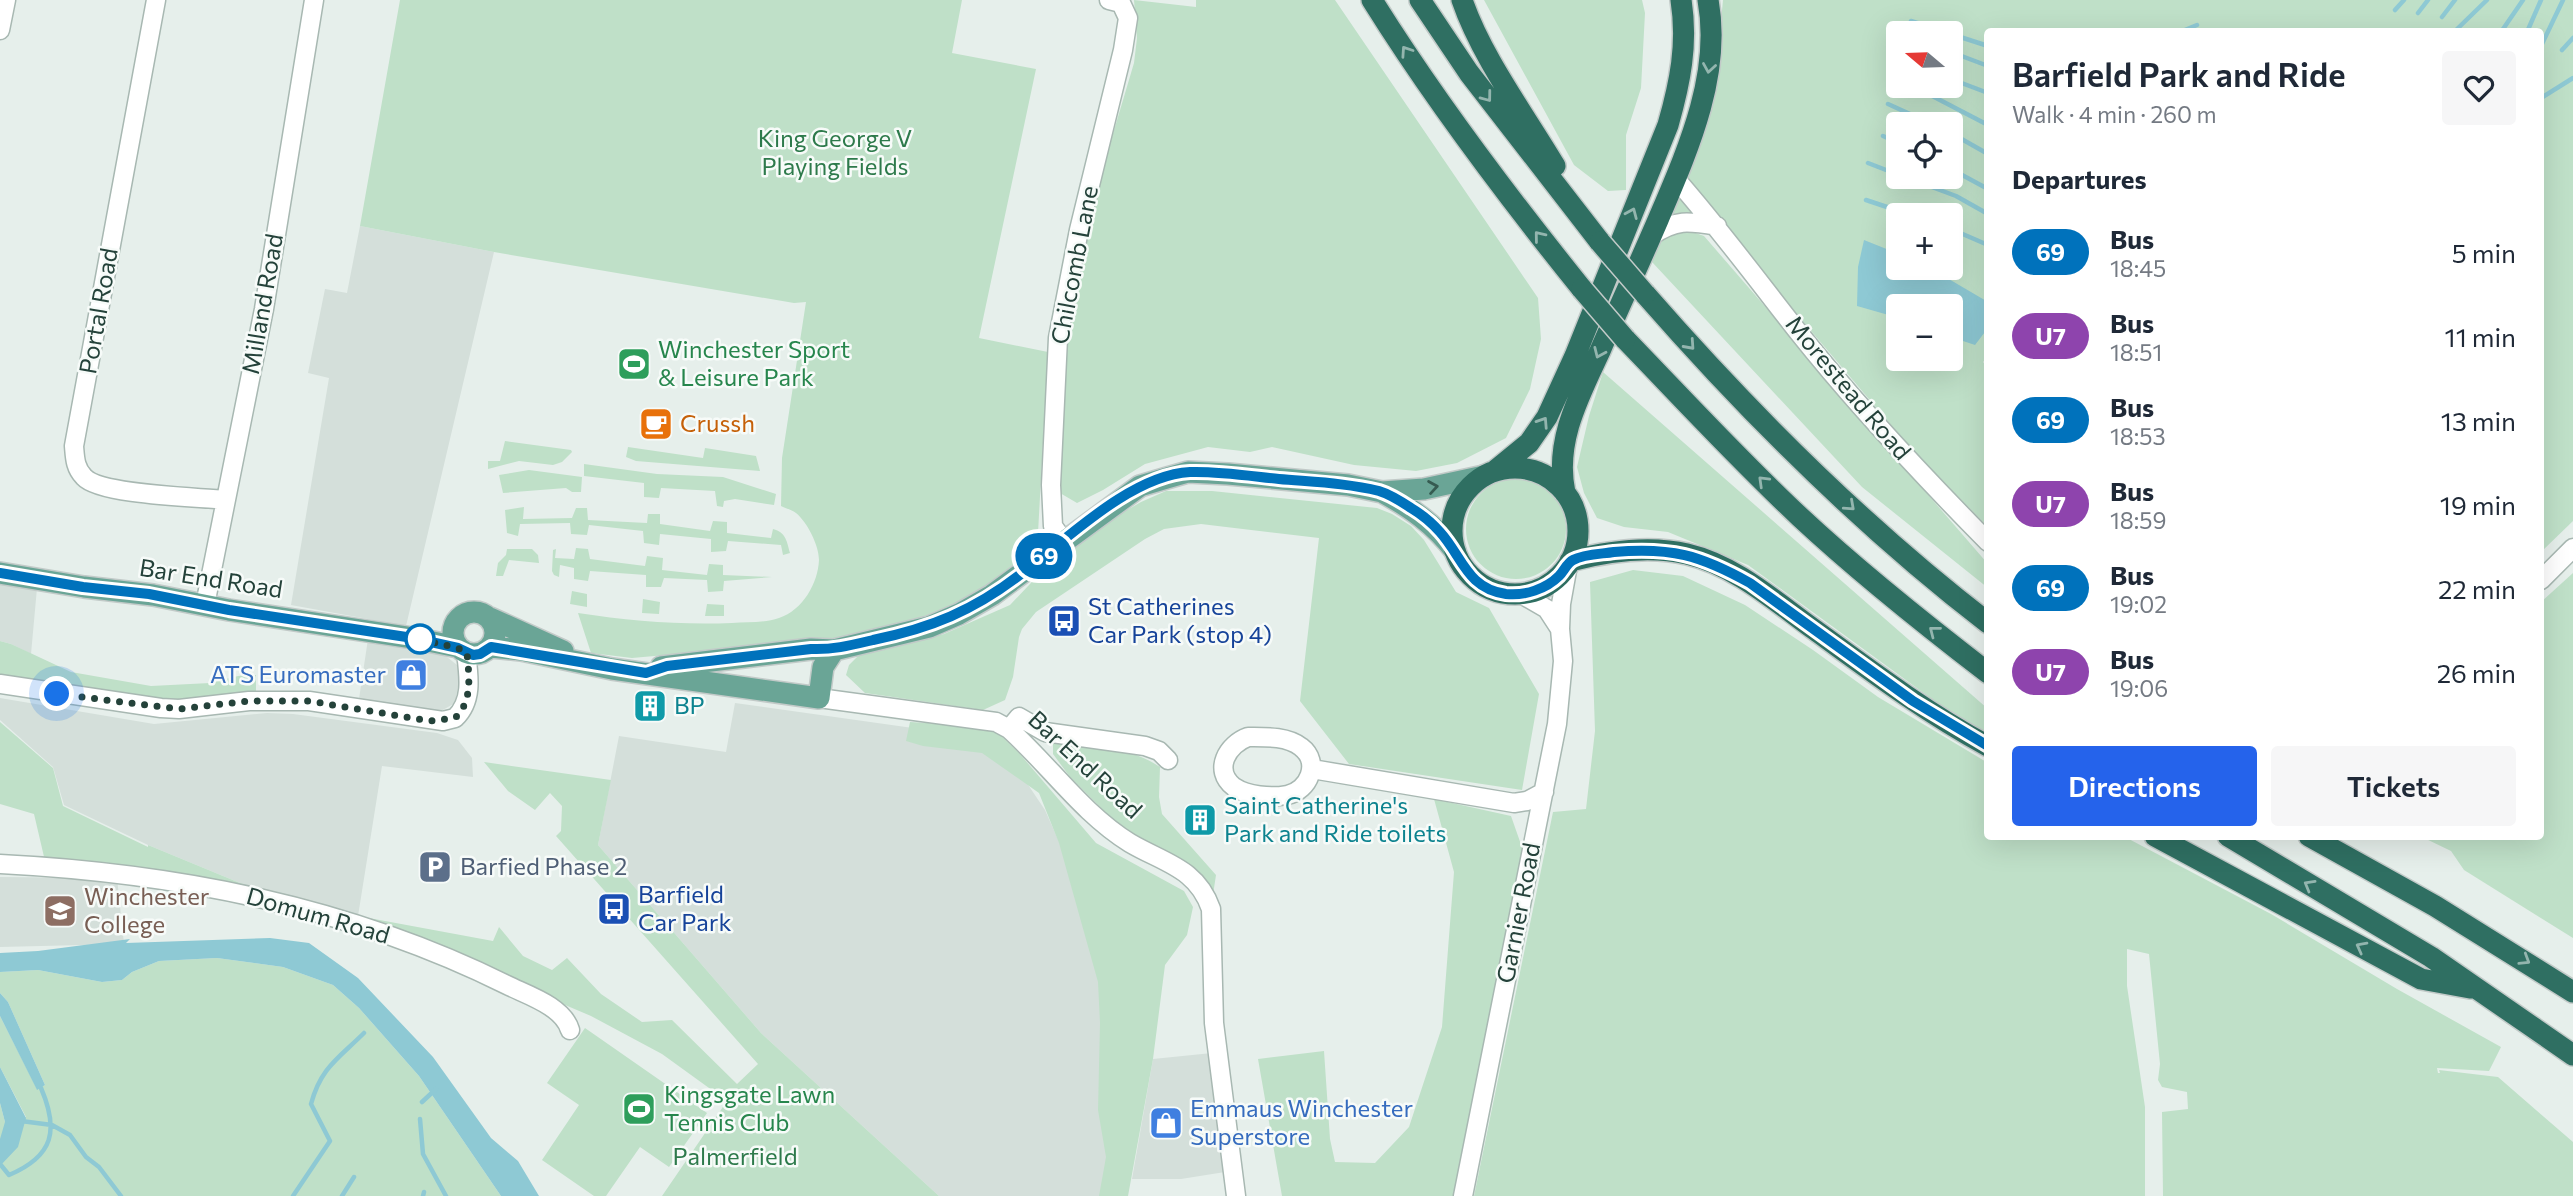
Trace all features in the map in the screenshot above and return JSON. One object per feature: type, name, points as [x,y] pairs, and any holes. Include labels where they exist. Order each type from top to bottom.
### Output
[{"type":"highway","points":[[1372,0],[1511,200],[1625,340],[1751,470],[1803,519],[1881,590],[1984,670]]},
{"type":"highway","points":[[1420,0],[1469,73],[1600,242],[1729,388],[1806,467],[1984,620]]},
{"type":"highway","points":[[1462,0],[1468,19],[1600,242]]},
{"type":"highway","points":[[1490,473],[1527,469],[1554,482],[1574,508],[1578,526],[1577,544],[1569,563],[1548,585],[1521,594],[1504,594],[1481,584],[1462,566],[1455,551],[1452,522],[1462,495],[1490,473],[1529,443],[1547,417],[1575,356],[1658,150],[1678,88],[1684,54],[1681,0]]},
{"type":"highway","points":[[1565,493],[1560,463],[1574,409],[1675,178],[1705,89],[1712,51],[1708,0]]},
{"type":"highway","points":[[1569,563],[1607,553],[1639,550],[1671,551],[1705,561],[1750,583],[1913,701],[1984,744]]},
{"type":"highway","points":[[2162,840],[2421,979],[2480,990]]},
{"type":"highway","points":[[2235,840],[2431,957],[2573,1055]]},
{"type":"highway","points":[[2316,840],[2435,906],[2573,992]]},
{"type":"main road","points":[[646,673],[667,666],[811,649],[834,650],[929,626],[959,614],[1002,588],[1063,540],[1140,486],[1188,472],[1348,485],[1382,492],[1411,507],[1439,531],[1455,551]]},
{"type":"main road","points":[[1382,492],[1424,489],[1490,473]]},
{"type":"main road","name":"Bar End Road","points":[[0,573],[83,587],[149,594],[474,650],[583,663],[818,698]]},
{"type":"main road","points":[[471,612],[483,613],[490,618],[496,635],[474,650],[453,637],[455,625],[462,616],[471,612]]},
{"type":"main road","name":"Bar End Road","points":[[490,618],[535,637],[583,663]]},
{"type":"main road","name":"Bar End Road","points":[[413,638],[455,625]]},
{"type":"main road","points":[[818,698],[823,667],[834,650]]},
{"type":"street","points":[[0,30],[6,0]]},
{"type":"street","name":"Portal Road","points":[[156,0],[74,446],[76,466],[85,479],[97,486],[225,500]]},
{"type":"street","name":"Chilcomb Lane","points":[[1063,540],[1053,526],[1051,485],[1058,338],[1079,230],[1123,50],[1128,18],[1121,3],[1109,0]]},
{"type":"street","name":"Milland Road","points":[[205,605],[264,309],[314,1]]},
{"type":"street","name":"Morestead Road","points":[[1675,178],[1717,226],[1853,398],[1984,538]]},
{"type":"street","points":[[1651,236],[1666,226],[1687,221],[1717,226]]},
{"type":"street","points":[[2544,577],[2573,548]]},
{"type":"street","name":"Garnier Road","points":[[1462,1196],[1544,792],[1560,695],[1563,662],[1561,604],[1569,563]]},
{"type":"street","points":[[1521,594],[1547,608],[1560,629]]},
{"type":"street","points":[[0,684],[160,708],[179,709],[249,701],[309,701],[443,721],[455,718],[460,713],[467,697],[474,650]]},
{"type":"street","name":"Bar End Road","points":[[818,698],[1014,723],[1099,819],[1130,843],[1192,877],[1205,892],[1211,909],[1214,1023],[1236,1196]]},
{"type":"street","points":[[1014,723],[1045,732],[1145,746],[1159,751],[1168,760]]},
{"type":"street","points":[[1248,737],[1271,738],[1285,740],[1303,748],[1309,755],[1312,769],[1305,785],[1296,793],[1262,796],[1234,786],[1225,774],[1224,758],[1230,748],[1240,740],[1248,737]]},
{"type":"street","points":[[1312,769],[1514,803],[1527,801],[1544,792]]},
{"type":"street","name":"Domum Road","points":[[0,864],[121,875],[205,887],[243,893],[331,915],[468,966],[545,1004],[568,1023],[570,1030]]},
{"type":"shaded area","points":[[360,226],[494,252],[406,626],[291,605],[329,378],[308,373],[325,289],[347,293]]},
{"type":"shaded area","points":[[0,583],[37,588],[31,654],[0,641]]},
{"type":"shaded area","name":"ATS Euromaster","points":[[368,639],[435,651],[447,657],[457,665],[460,676],[455,703],[441,711],[359,699]]},
{"type":"shaded area","points":[[0,698],[154,724],[267,713],[437,733],[458,740],[472,758],[473,777],[382,766],[358,916],[240,883],[148,845],[64,805],[53,767],[0,720]]},
{"type":"shaded area","points":[[735,703],[998,740],[1045,810],[1122,985],[1107,1196],[939,1196],[761,1033],[598,845],[619,736],[726,752]]},
{"type":"shaded area","name":"Winchester College","points":[[0,877],[117,878],[124,944],[0,947]]},
{"type":"shaded area","name":"Emmaus Winchester Superstore","points":[[1212,1053],[1225,1172],[1181,1179],[1132,1179],[1153,1059]]},
{"type":"green space","name":"King George V Playing Fields","points":[[400,0],[962,0],[952,53],[1036,69],[979,338],[1048,352],[1038,533],[1020,559],[977,594],[923,622],[825,641],[632,658],[591,653],[578,613],[674,623],[762,622],[788,614],[808,595],[818,569],[817,548],[812,534],[800,517],[781,506],[782,458],[806,302],[794,303],[494,252],[360,226]]},
{"type":"green space","points":[[1134,0],[1196,7],[1196,0],[1335,0],[1538,298],[1541,339],[1530,389],[1506,438],[1457,463],[1416,471],[1354,465],[1272,447],[1250,452],[1208,447],[1145,464],[1077,503],[1060,493],[1056,402],[1104,164],[1134,63],[1137,38]]},
{"type":"green space","points":[[1484,0],[1642,0],[1645,13],[1641,88],[1626,135],[1626,190],[1608,191],[1574,165]]},
{"type":"green space","points":[[1723,0],[2573,0],[2573,521],[2544,549],[2544,28],[1984,28],[1984,523],[1914,452],[1800,318],[1687,177],[1713,104]]},
{"type":"green space","points":[[1679,191],[1699,213],[1670,214]]},
{"type":"green space","points":[[1690,231],[1704,236],[1984,559],[1984,585],[1862,487],[1652,262],[1660,238]]},
{"type":"green space","points":[[1603,372],[1984,705],[1984,731],[1958,718],[1748,565],[1668,532],[1624,527],[1597,518],[1584,493],[1577,467]]},
{"type":"green space","points":[[505,441],[572,452],[562,462],[553,465],[519,461],[488,469],[488,461],[500,461]]},
{"type":"green space","points":[[628,447],[703,458],[705,448],[756,456],[760,471],[636,461],[626,457]]},
{"type":"green space","points":[[584,464],[657,474],[723,477],[776,494],[774,505],[735,499],[724,501],[723,507],[717,506],[715,491],[661,488],[659,498],[644,497],[644,483],[584,476]]},
{"type":"green space","points":[[529,470],[582,477],[581,492],[572,492],[566,488],[503,493],[499,475]]},
{"type":"green space","points":[[1516,479],[1535,482],[1552,493],[1563,510],[1566,529],[1563,548],[1552,565],[1535,576],[1516,579],[1497,576],[1480,565],[1469,548],[1466,529],[1469,510],[1480,493],[1497,482]]},
{"type":"green space","points":[[1166,491],[1212,491],[1377,508],[1411,526],[1424,540],[1456,592],[1489,608],[1539,694],[1522,790],[1349,764],[1300,701],[1319,538],[1201,524],[1164,529],[1036,612],[1019,637],[1013,677],[1005,700],[983,710],[865,693],[846,675],[849,665],[861,653],[884,650],[944,634],[1010,605],[1047,566],[1094,529]]},
{"type":"green space","points":[[524,507],[523,519],[572,518],[576,508],[587,508],[588,520],[647,523],[648,514],[660,514],[660,524],[710,531],[713,521],[727,522],[727,533],[771,538],[773,529],[783,535],[790,553],[783,555],[781,545],[728,541],[726,551],[711,552],[711,539],[660,534],[659,545],[644,543],[643,531],[589,525],[587,535],[571,534],[570,523],[520,524],[518,536],[507,533],[505,510]]},
{"type":"green space","points":[[576,548],[588,549],[590,559],[645,566],[647,556],[663,558],[662,570],[707,575],[709,564],[723,565],[723,575],[772,577],[724,581],[723,591],[708,592],[707,580],[664,578],[661,587],[646,587],[646,575],[590,571],[588,581],[574,579],[574,568],[560,565],[559,577],[554,575],[553,550],[556,549],[555,558],[574,559]]},
{"type":"green space","points":[[507,549],[532,549],[538,555],[539,563],[509,560],[503,576],[496,576],[498,563],[506,555]]},
{"type":"green space","points":[[1633,570],[1683,576],[1745,605],[1878,697],[1984,761],[1984,840],[2131,840],[2271,914],[2501,1047],[2489,1071],[2437,1068],[2438,1073],[2439,1070],[2498,1077],[2573,1142],[2573,1196],[2163,1196],[2162,1112],[2188,1109],[2187,1092],[2162,1087],[2158,1080],[2160,1064],[2149,954],[2127,949],[2127,986],[2145,1107],[2145,1196],[1474,1196],[1553,812],[1586,809],[1595,731],[1590,582]]},
{"type":"green space","points":[[2573,573],[2573,938],[2464,870],[2451,851],[2428,840],[2544,840],[2544,599]]},
{"type":"green space","points":[[572,591],[587,594],[587,607],[570,604]]},
{"type":"green space","points":[[643,599],[660,602],[659,614],[642,613]]},
{"type":"green space","points":[[707,604],[724,605],[724,616],[705,616]]},
{"type":"green space","points":[[0,641],[71,672],[151,686],[210,683],[256,675],[256,691],[171,702],[0,677]]},
{"type":"green space","name":"Palmerfield","points":[[0,722],[53,768],[63,806],[148,847],[240,883],[358,916],[493,941],[499,927],[523,956],[552,970],[567,958],[601,994],[642,1022],[672,1020],[737,1084],[758,1064],[556,836],[561,831],[562,806],[550,793],[535,810],[508,791],[484,762],[611,780],[598,845],[761,1033],[939,1196],[662,1196],[727,1101],[662,1054],[591,1016],[405,937],[45,861],[34,814],[0,804]]},
{"type":"green space","points":[[910,722],[992,727],[1019,753],[1096,843],[1184,891],[1193,907],[1187,935],[1165,965],[1153,1059],[1128,1196],[1099,1196],[1106,1157],[1098,1110],[1098,982],[1059,843],[1039,793],[982,753],[923,746],[906,741]]},
{"type":"green space","points":[[1053,742],[1122,751],[1160,767],[1159,797],[1162,814],[1216,875],[1212,901],[1156,849],[1111,818],[1070,777],[1053,754]]},
{"type":"green space","points":[[1434,799],[1511,816],[1524,853],[1457,1196],[1282,1196],[1258,1059],[1324,1051],[1330,1139],[1335,1162],[1375,1163],[1409,1127],[1442,1027],[1454,872]]},
{"type":"green space","points":[[217,958],[283,967],[333,985],[359,1008],[419,1076],[501,1196],[0,1196],[0,1103],[5,1122],[26,1117],[0,1067],[0,1016],[37,1089],[45,1085],[8,1002],[0,993],[0,972],[38,970],[102,982],[122,980],[132,972],[159,961]]},
{"type":"green space","name":"Kingsgate Lawn Tennis Club","points":[[585,1028],[707,1113],[669,1167],[640,1147],[606,1196],[594,1196],[542,1160],[579,1105],[547,1083]]},
{"type":"water","points":[[1864,240],[1886,249],[1886,280],[1950,280],[1984,300],[1984,333],[1975,345],[1963,341],[1963,294],[1886,294],[1886,314],[1857,306],[1858,267]]},
{"type":"water","points":[[270,938],[309,943],[358,978],[433,1057],[491,1138],[518,1161],[539,1196],[501,1196],[419,1076],[359,1008],[333,985],[283,967],[217,958],[159,961],[132,972],[122,980],[102,982],[38,970],[0,972],[0,953],[130,939],[126,943]]},
{"type":"water","points":[[0,993],[8,1002],[45,1085],[37,1090],[0,1016]]},
{"type":"water","points":[[0,1067],[26,1118],[18,1147],[0,1166],[0,1139],[5,1122],[0,1103]]},
{"type":"waterway","points":[[2395,10],[2404,0]]},
{"type":"waterway","points":[[2418,13],[2428,0]]},
{"type":"waterway","points":[[2442,17],[2455,0]]},
{"type":"waterway","points":[[2458,28],[2487,0]]},
{"type":"waterway","points":[[2504,28],[2523,0]]},
{"type":"waterway","points":[[2529,28],[2541,0]]},
{"type":"waterway","points":[[2544,40],[2563,0]]},
{"type":"waterway","points":[[2190,28],[2197,25]]},
{"type":"waterway","points":[[1964,38],[1984,45]]},
{"type":"waterway","points":[[2562,50],[2573,38]]},
{"type":"waterway","points":[[1964,57],[1984,64]]},
{"type":"waterway","points":[[2544,96],[2573,78]]},
{"type":"waterway","points":[[1964,84],[1984,91]]},
{"type":"waterway","points":[[1936,98],[1984,123]]},
{"type":"waterway","points":[[1888,104],[1906,112]]},
{"type":"waterway","points":[[1963,140],[1984,152]]},
{"type":"waterway","points":[[1868,163],[1886,170]]},
{"type":"waterway","points":[[1963,175],[1984,187]]},
{"type":"waterway","points":[[1937,189],[1984,212]]},
{"type":"waterway","points":[[1866,200],[1886,207]]},
{"type":"waterway","points":[[1963,234],[1984,243]]},
{"type":"waterway","points":[[293,1196],[330,1141],[311,1104],[315,1091],[332,1064],[364,1033]]},
{"type":"waterway","points":[[0,1164],[9,1175],[24,1168],[44,1150],[51,1129],[47,1103],[41,1088]]},
{"type":"waterway","points":[[422,1102],[436,1089]]},
{"type":"waterway","points":[[420,1119],[423,1154],[446,1196]]},
{"type":"waterway","points":[[21,1121],[52,1125],[70,1135],[121,1196]]},
{"type":"waterway","points":[[342,1196],[354,1177]]},
{"type":"waterway","points":[[423,1196],[424,1192]]},
{"type":"bus line","name":"69","points":[[0,573],[83,587],[149,594],[229,610],[413,638],[458,648],[473,655],[491,647],[521,650],[612,669],[646,673],[667,666],[695,665],[811,649],[834,650],[929,626],[959,614],[992,595],[1063,540],[1140,486],[1188,472],[1228,474],[1348,485],[1382,492],[1411,507],[1439,531],[1474,579],[1488,589],[1504,594],[1535,591],[1559,576],[1570,561],[1587,556],[1639,550],[1671,551],[1690,555],[1750,583],[1913,701],[1984,744]]},
{"type":"place","name":"Winchester Sport & Leisure Park","points":[[634,364]]},
{"type":"place","name":"Crussh","points":[[656,424]]},
{"type":"place","name":"St Catherines Car Park (stop 4)","points":[[1064,621]]},
{"type":"place","name":"ATS Euromaster","points":[[411,675]]},
{"type":"place","name":"BP","points":[[650,706]]},
{"type":"place","name":"Saint Catherine's Park and Ride toilets","points":[[1200,820]]},
{"type":"place","name":"Barfied Phase 2","points":[[435,867]]},
{"type":"place","name":"Barfield Car Park","points":[[614,909]]},
{"type":"place","name":"Winchester College","points":[[60,911]]},
{"type":"place","name":"Kingsgate Lawn Tennis Club","points":[[639,1109]]},
{"type":"place","name":"Emmaus Winchester Superstore","points":[[1166,1123]]},
{"type":"route","points":[[57,694],[179,709],[249,701],[309,701],[430,721],[455,718],[467,697],[467,653],[458,648],[413,638],[420,639]]}]
